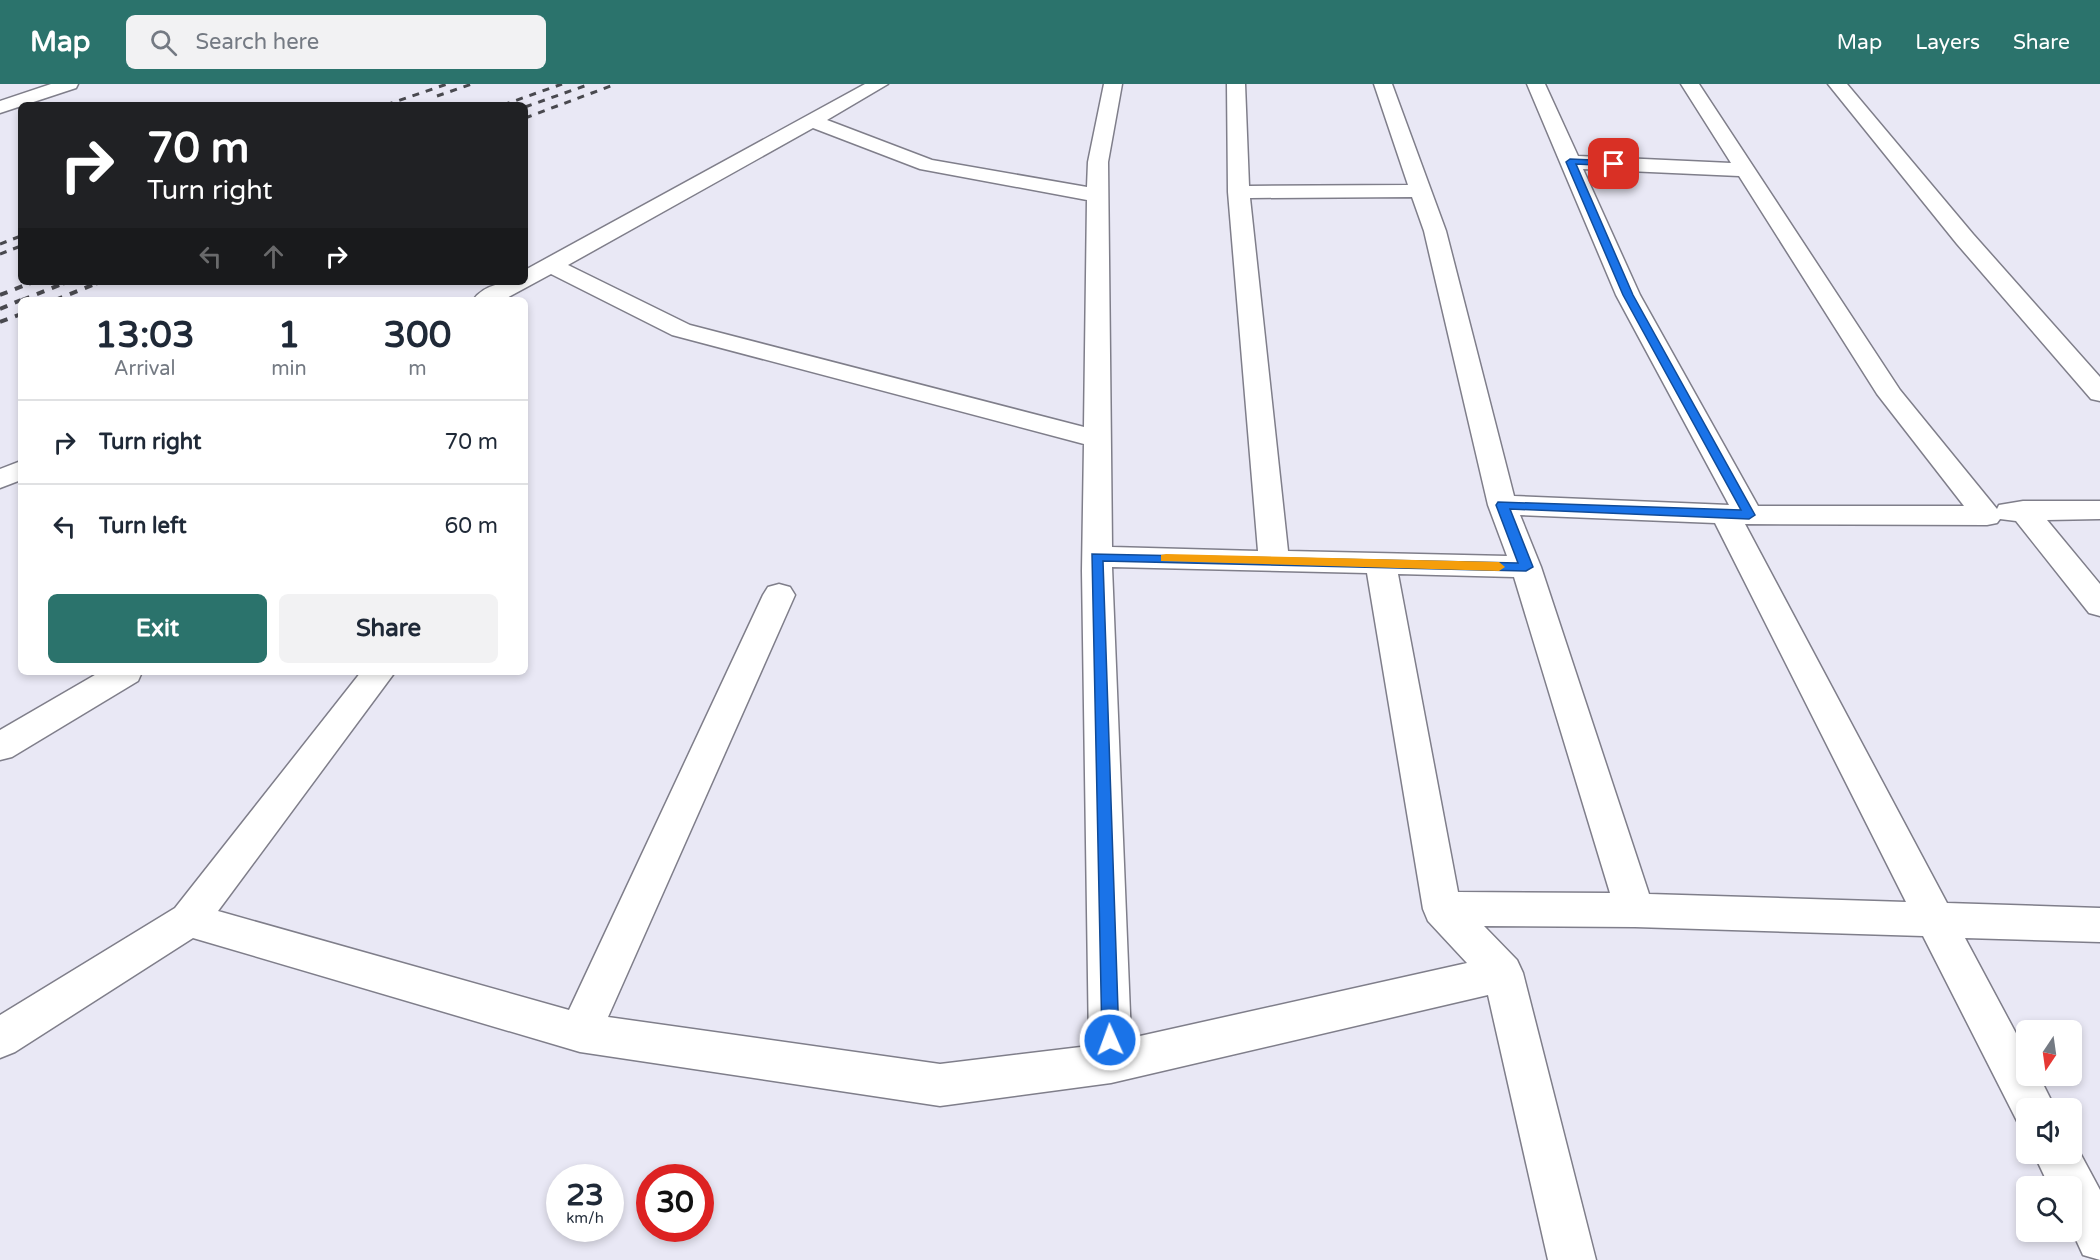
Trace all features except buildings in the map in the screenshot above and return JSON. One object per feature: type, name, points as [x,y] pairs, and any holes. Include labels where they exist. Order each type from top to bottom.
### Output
[{"type":"street","points":[[0,107],[69,84]]},
{"type":"street","points":[[528,277],[879,84]]},
{"type":"street","points":[[1111,1063],[1097,557],[1097,439],[1098,162],[1113,84]]},
{"type":"street","points":[[1236,84],[1239,192],[1274,561]]},
{"type":"street","points":[[1383,84],[1435,231],[1502,505],[1526,567],[1635,910]]},
{"type":"street","points":[[1536,84],[1628,295],[1935,920],[2028,1098]]},
{"type":"street","points":[[1690,84],[1890,394],[1987,516]]},
{"type":"street","points":[[1837,84],[1965,239],[2100,393]]},
{"type":"street","points":[[811,121],[927,165],[1098,195]]},
{"type":"street","points":[[1570,162],[1744,170]]},
{"type":"street","points":[[1239,192],[1421,191]]},
{"type":"street","points":[[550,265],[681,330],[1097,439]]},
{"type":"street","points":[[491,297],[513,285]]},
{"type":"street","points":[[0,478],[18,471]]},
{"type":"street","points":[[1502,505],[1736,514],[1987,516],[2023,510],[2100,510]]},
{"type":"street","points":[[2023,510],[2100,605]]},
{"type":"street","points":[[1097,557],[1526,567]]},
{"type":"street","points":[[1381,564],[1442,909],[1503,973],[1572,1260]]},
{"type":"street","points":[[580,1033],[779,595]]},
{"type":"street","points":[[0,747],[121,675]]},
{"type":"street","points":[[0,1038],[189,920],[377,675]]},
{"type":"street","points":[[1442,909],[1635,910],[2100,925]]},
{"type":"street","points":[[189,920],[580,1033],[940,1085],[1111,1063],[1503,973]]},
{"type":"street","points":[[2061,1164],[2100,1238]]},
{"type":"railway","points":[[395,102],[447,84]]},
{"type":"railway","points":[[437,96],[472,84]]},
{"type":"railway","points":[[511,102],[562,84]]},
{"type":"railway","points":[[528,106],[590,84]]},
{"type":"railway","points":[[528,117],[616,84]]},
{"type":"railway","points":[[0,244],[18,237]]},
{"type":"railway","points":[[0,254],[18,247]]},
{"type":"railway","points":[[0,295],[25,285]]},
{"type":"railway","points":[[30,297],[60,285]]},
{"type":"railway","points":[[62,297],[92,285]]},
{"type":"railway","points":[[0,309],[18,301]]},
{"type":"railway","points":[[0,322],[18,315]]},
{"type":"slow traffic","points":[[1166,558],[1499,567]]},
{"type":"route","points":[[1110,1040],[1097,557],[1526,567],[1502,505],[1749,515],[1628,295],[1570,162],[1614,164]]}]
